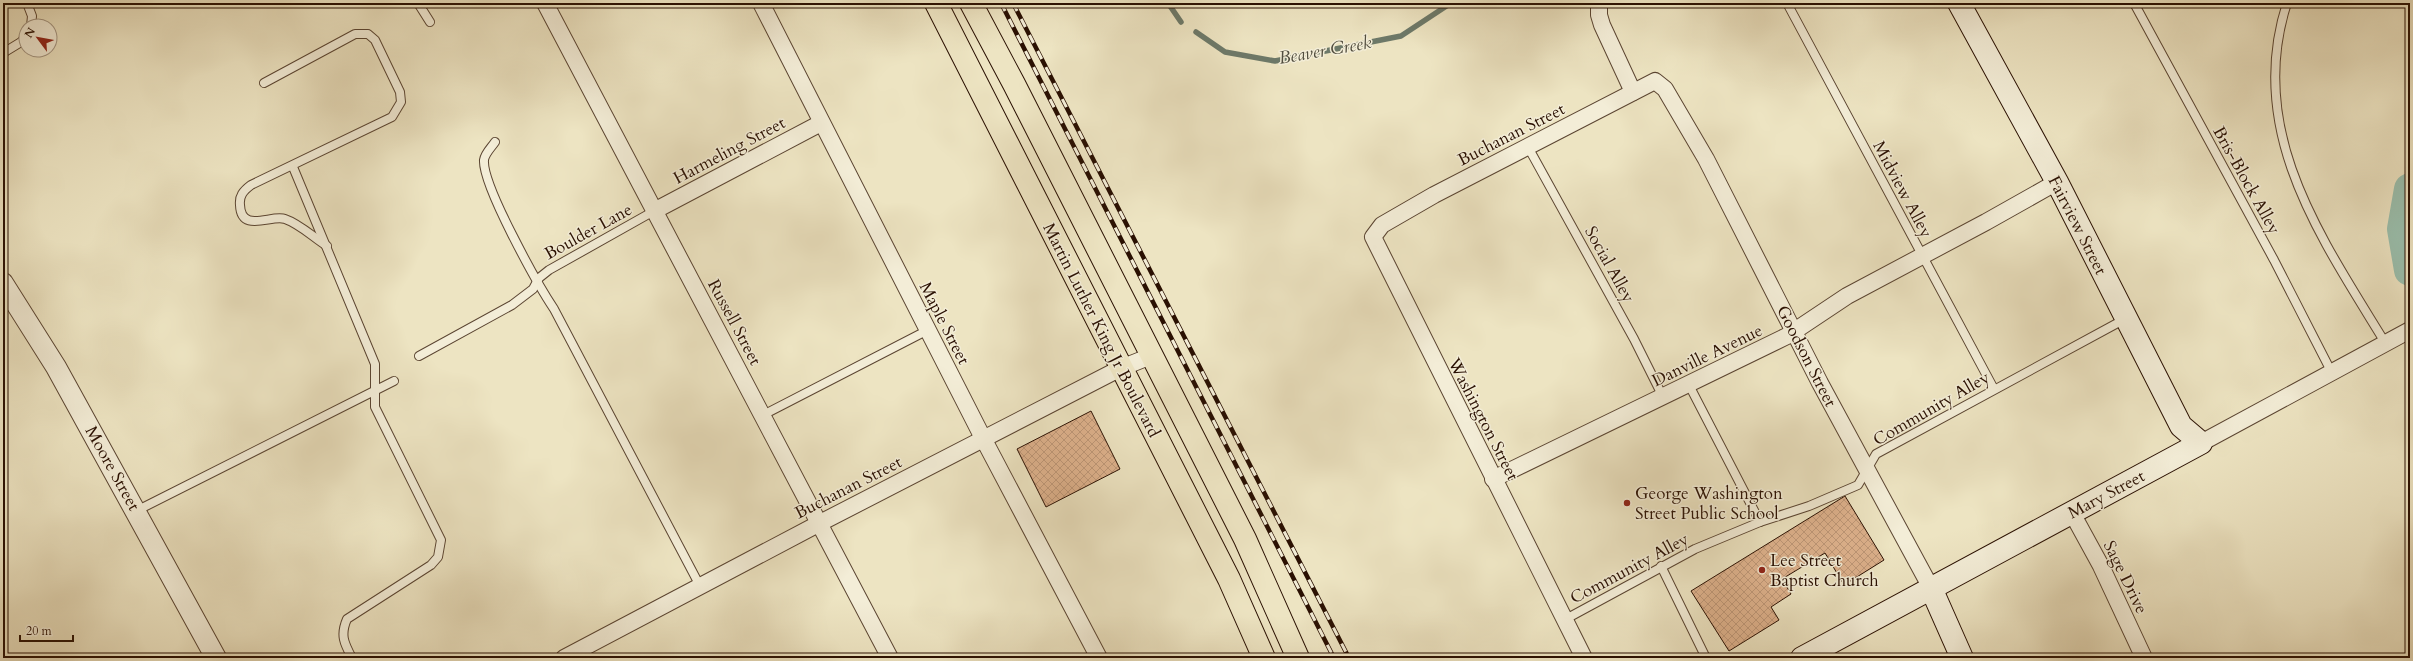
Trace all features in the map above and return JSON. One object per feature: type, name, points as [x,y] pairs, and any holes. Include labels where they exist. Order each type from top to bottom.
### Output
[{"type":"main road","name":"Martin Luther King Jr Boulevard","points":[[936,3],[1229,579],[1264,658]]},
{"type":"main road","name":"Martin Luther King Jr Boulevard","points":[[971,3],[1014,84],[1245,539],[1298,658]]},
{"type":"main road","name":"Fairview Street","points":[[1959,3],[2057,182],[2125,319],[2181,426],[2201,443]]},
{"type":"main road","name":"Mary Street","points":[[1802,658],[2201,443]]},
{"type":"main road","name":"Goodson Street","points":[[1931,588],[1962,658]]},
{"type":"street","name":"Russell Street","points":[[545,3],[890,658]]},
{"type":"street","name":"Maple Street","points":[[761,3],[984,440],[1099,658]]},
{"type":"street","points":[[1599,3],[1599,15],[1602,25],[1633,92]]},
{"type":"street","name":"Goodson Street","points":[[1633,92],[1655,81],[1665,89],[1706,159],[1794,332],[1931,588]]},
{"type":"street","name":"Buchanan Street","points":[[1408,210],[1633,92]]},
{"type":"street","name":"Harmeling Street","points":[[654,211],[821,123]]},
{"type":"street","name":"Danville Avenue","points":[[1493,479],[1663,398],[1794,332],[1848,296],[2057,182]]},
{"type":"street","name":"Washington Street","points":[[1408,210],[1382,225],[1373,237],[1584,658]]},
{"type":"street","name":"Moore Street","points":[[3,282],[56,367],[216,658]]},
{"type":"street","name":"Mary Street","points":[[2201,443],[2409,331]]},
{"type":"street","name":"Buchanan Street","points":[[564,658],[820,523],[1122,368],[1152,356]]},
{"type":"street","name":"Sage Drive","points":[[2072,513],[2100,566],[2144,658]]},
{"type":"lane","points":[[27,3],[32,18]]},
{"type":"lane","points":[[418,3],[430,22]]},
{"type":"lane","name":"Midview Alley","points":[[1787,3],[1994,389]]},
{"type":"lane","name":"Bris-Block Alley","points":[[2134,3],[2274,260],[2332,373]]},
{"type":"lane","points":[[2287,3],[2276,46],[2275,79],[2277,112],[2288,159],[2301,196],[2317,230],[2386,344]]},
{"type":"lane","points":[[264,83],[355,34],[362,33],[375,40],[400,92],[401,102],[392,117],[293,166],[250,185],[243,191],[239,200],[240,209],[248,220],[256,222],[285,219],[327,246]]},
{"type":"lane","points":[[3,53],[18,44]]},
{"type":"lane","points":[[495,142],[486,154],[485,171],[499,206],[536,283],[557,316],[700,586]]},
{"type":"lane","name":"Social Alley","points":[[1528,147],[1634,339],[1663,398]]},
{"type":"lane","points":[[293,166],[375,364],[375,407],[441,540],[441,547],[438,557],[431,565],[347,619],[342,630],[343,640],[352,658]]},
{"type":"lane","name":"Boulder Lane","points":[[419,356],[512,306],[533,289],[536,283],[549,270],[654,211]]},
{"type":"lane","name":"Community Alley","points":[[1564,620],[1661,566],[1695,549],[1760,522],[1809,506],[1858,485],[1868,471],[1876,454],[2125,319]]},
{"type":"lane","points":[[763,415],[928,330]]},
{"type":"lane","points":[[136,511],[394,381]]},
{"type":"lane","points":[[1689,385],[1760,522]]},
{"type":"lane","points":[[1661,566],[1706,658]]},
{"type":"building","points":[[1091,411],[1120,469],[1046,507],[1017,449]]},
{"type":"building","name":"Lee Street Baptist Church","points":[[1845,496],[1884,560],[1844,585],[1825,553],[1782,579],[1791,594],[1771,607],[1779,620],[1729,651],[1691,591]]},
{"type":"waterway","name":"Beaver Creek","points":[[1168,3],[1181,22]]},
{"type":"waterway","name":"Beaver Creek","points":[[1196,32],[1225,52],[1275,61],[1401,36],[1451,3]]},
{"type":"waterway","name":"Beaver Creek","points":[[2410,189],[2403,229],[2410,270]]},
{"type":"railway","points":[[1001,3],[1334,658]]},
{"type":"railway","points":[[1013,3],[1349,658]]},
{"type":"place","name":"George Washington Street Public School","points":[[1627,503]]},
{"type":"place","name":"Lee Street Baptist Church","points":[[1762,570]]}]
